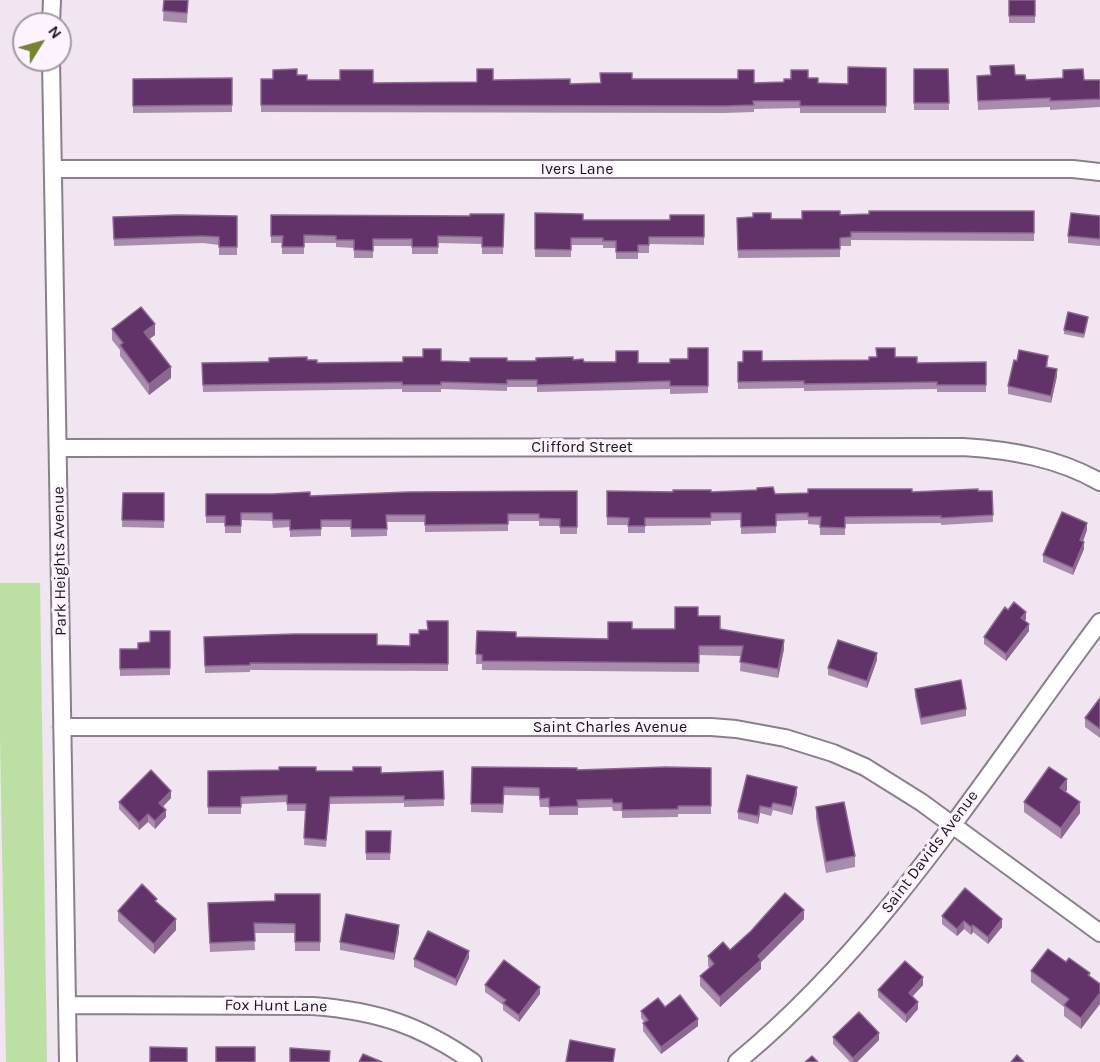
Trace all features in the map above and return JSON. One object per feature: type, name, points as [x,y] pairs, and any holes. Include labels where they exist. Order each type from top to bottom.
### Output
[{"type":"street","name":"Park Heights Avenue","points":[[51,72],[68,1062]]},
{"type":"street","name":"Ivers Lane","points":[[53,169],[1073,169],[1100,172]]},
{"type":"street","name":"Clifford Street","points":[[58,448],[963,447],[1017,452],[1050,460],[1100,482]]},
{"type":"street","name":"Saint Davids Avenue","points":[[737,1062],[790,1016],[851,953],[888,909],[1100,622]]},
{"type":"street","name":"Saint Charles Avenue","points":[[62,727],[496,726],[736,729],[785,738],[833,753],[865,767],[921,802],[1100,933]]},
{"type":"street","name":"Fox Hunt Lane","points":[[67,1005],[313,1006],[350,1009],[369,1012],[422,1030],[473,1062]]},
{"type":"green space","points":[[0,583],[40,583],[47,1062],[6,1062],[0,739]]},
{"type":"building","points":[[164,0],[188,0],[187,13],[163,11]]},
{"type":"building","points":[[1009,0],[1035,0],[1035,16],[1009,16]]},
{"type":"building","points":[[1014,65],[1015,75],[1025,75],[1026,80],[1063,78],[1063,70],[1083,69],[1084,80],[1100,80],[1100,99],[1050,101],[1050,98],[978,101],[977,76],[991,75],[990,66]]},
{"type":"building","points":[[848,67],[886,68],[886,106],[800,106],[800,101],[753,101],[754,105],[724,106],[261,105],[261,79],[273,79],[273,70],[297,69],[297,75],[307,75],[307,80],[340,80],[340,70],[373,70],[373,83],[477,82],[477,69],[493,69],[493,80],[570,79],[570,84],[601,83],[600,73],[632,73],[632,79],[738,79],[738,70],[754,70],[754,83],[784,82],[784,79],[791,79],[791,70],[808,70],[808,78],[818,78],[818,83],[848,84]]},
{"type":"building","points":[[914,69],[948,69],[949,103],[914,103]]},
{"type":"building","points":[[232,78],[232,105],[133,106],[133,79]]},
{"type":"building","points":[[802,211],[840,211],[840,215],[869,214],[869,211],[1034,211],[1034,233],[851,232],[851,237],[840,238],[840,249],[738,250],[737,218],[753,217],[753,213],[771,213],[771,219],[802,219]]},
{"type":"building","points":[[535,213],[583,214],[583,220],[670,220],[670,215],[704,215],[704,237],[649,237],[649,245],[638,245],[638,252],[616,252],[616,241],[603,241],[603,238],[571,238],[571,250],[535,249]]},
{"type":"building","points":[[1071,213],[1100,216],[1100,239],[1068,236]]},
{"type":"building","points":[[470,214],[504,214],[503,247],[482,247],[482,237],[438,236],[438,247],[412,247],[412,239],[373,239],[373,251],[354,250],[354,240],[336,240],[336,236],[304,235],[304,247],[282,247],[283,236],[271,236],[271,215],[470,216]]},
{"type":"building","points":[[237,216],[237,247],[219,247],[219,237],[114,239],[113,217]]},
{"type":"building","points":[[141,307],[155,324],[144,332],[171,367],[149,384],[120,345],[123,343],[112,329]]},
{"type":"building","points":[[1068,312],[1088,317],[1084,334],[1064,330]]},
{"type":"building","points":[[688,348],[708,348],[708,386],[670,386],[670,381],[537,385],[537,380],[507,380],[507,384],[441,382],[441,385],[402,385],[402,382],[203,385],[202,363],[269,362],[269,358],[307,357],[307,360],[317,360],[317,363],[403,362],[403,357],[423,357],[423,349],[441,349],[441,361],[470,362],[470,358],[507,358],[507,361],[536,361],[536,358],[573,357],[573,360],[583,359],[584,362],[616,362],[616,351],[638,351],[638,363],[670,363],[670,359],[688,359]]},
{"type":"building","points":[[876,348],[895,348],[895,357],[917,357],[917,363],[986,362],[986,385],[937,385],[937,382],[804,384],[804,381],[738,382],[738,362],[743,362],[743,351],[762,351],[762,361],[869,360],[869,357],[877,357]]},
{"type":"building","points":[[1019,350],[1048,356],[1046,367],[1057,369],[1051,396],[1008,386],[1014,360],[1017,361]]},
{"type":"building","points":[[773,487],[775,494],[808,493],[808,489],[912,489],[912,492],[978,489],[978,491],[992,491],[993,515],[941,518],[941,516],[845,517],[845,528],[820,527],[821,517],[808,517],[808,513],[776,514],[776,526],[741,527],[741,513],[711,513],[711,518],[645,518],[645,526],[628,526],[629,518],[607,517],[607,491],[711,490],[711,492]]},
{"type":"building","points":[[577,491],[577,527],[560,527],[560,519],[539,518],[539,514],[508,514],[508,524],[425,525],[425,515],[386,515],[387,529],[351,529],[351,520],[321,520],[321,529],[290,530],[290,520],[273,520],[272,513],[241,513],[241,526],[225,526],[225,516],[206,516],[206,494],[310,492],[310,496],[408,492]]},
{"type":"building","points":[[123,493],[164,493],[164,521],[122,520]]},
{"type":"building","points":[[1062,512],[1087,523],[1080,540],[1084,542],[1073,568],[1043,555]]},
{"type":"building","points":[[1014,602],[1026,612],[1021,618],[1029,624],[1006,654],[984,637],[1005,607],[1008,610]]},
{"type":"building","points":[[675,607],[698,607],[698,616],[720,616],[720,629],[784,640],[778,669],[740,662],[743,646],[699,646],[699,663],[482,661],[482,655],[476,654],[477,631],[516,632],[516,637],[608,639],[608,622],[632,622],[632,629],[675,629]]},
{"type":"building","points":[[427,621],[448,621],[448,664],[250,663],[250,665],[205,666],[204,637],[377,634],[377,645],[410,646],[410,634],[419,634],[419,630],[428,630]]},
{"type":"building","points":[[150,631],[170,631],[170,668],[120,669],[120,649],[138,649],[138,643],[150,642]]},
{"type":"building","points":[[838,640],[877,653],[867,681],[828,668]]},
{"type":"building","points":[[961,680],[966,709],[921,718],[915,689]]},
{"type":"building","points":[[1100,698],[1100,729],[1085,718]]},
{"type":"building","points":[[279,767],[316,767],[316,771],[353,771],[353,767],[381,767],[381,773],[443,771],[444,799],[404,800],[404,796],[330,797],[326,840],[304,838],[306,804],[287,804],[287,795],[241,797],[241,807],[208,807],[208,771],[279,770]]},
{"type":"building","points":[[472,767],[577,768],[577,770],[711,768],[711,806],[622,810],[622,803],[613,803],[612,799],[577,800],[578,806],[549,807],[549,798],[540,799],[539,788],[504,787],[503,804],[471,804]]},
{"type":"building","points":[[1049,767],[1067,779],[1060,788],[1080,802],[1061,828],[1024,802]]},
{"type":"building","points":[[151,770],[171,791],[159,803],[166,810],[155,821],[148,814],[139,823],[119,802]]},
{"type":"building","points":[[747,775],[797,787],[792,807],[773,803],[771,808],[760,806],[758,816],[738,812]]},
{"type":"building","points":[[844,802],[855,856],[826,862],[816,807]]},
{"type":"building","points":[[366,831],[391,831],[390,853],[366,853]]},
{"type":"building","points":[[142,884],[157,899],[155,901],[176,919],[154,944],[118,911]]},
{"type":"building","points":[[965,888],[1002,919],[988,937],[964,921],[957,929],[942,916]]},
{"type":"building","points":[[785,893],[804,910],[758,956],[761,960],[720,997],[700,976],[714,964],[708,956],[723,942],[730,950],[751,931]]},
{"type":"building","points":[[275,894],[320,894],[320,942],[295,942],[295,924],[254,923],[255,941],[210,943],[208,903],[275,901]]},
{"type":"building","points":[[346,914],[399,925],[394,953],[340,942]]},
{"type":"building","points":[[428,931],[469,951],[456,979],[414,959]]},
{"type":"building","points":[[1048,949],[1066,962],[1069,958],[1090,973],[1088,975],[1100,984],[1100,993],[1081,1018],[1064,1005],[1069,999],[1031,971]]},
{"type":"building","points":[[504,960],[540,987],[519,1015],[503,1003],[506,1000],[485,985]]},
{"type":"building","points":[[905,961],[923,977],[909,993],[918,1002],[906,1015],[878,990]]},
{"type":"building","points":[[680,995],[698,1019],[661,1047],[643,1023],[648,1020],[641,1011],[658,998],[665,1007]]},
{"type":"building","points":[[859,1012],[879,1033],[853,1058],[833,1037]]},
{"type":"building","points":[[570,1040],[615,1049],[613,1062],[566,1062]]},
{"type":"building","points":[[150,1047],[187,1048],[187,1062],[150,1062]]},
{"type":"building","points":[[216,1047],[255,1047],[255,1062],[216,1062]]},
{"type":"building","points":[[290,1048],[330,1051],[329,1062],[290,1062]]},
{"type":"building","points":[[363,1054],[382,1062],[359,1062]]},
{"type":"building","points":[[1017,1055],[1024,1062],[1011,1062]]},
{"type":"building","points":[[812,1056],[818,1062],[805,1062]]}]
